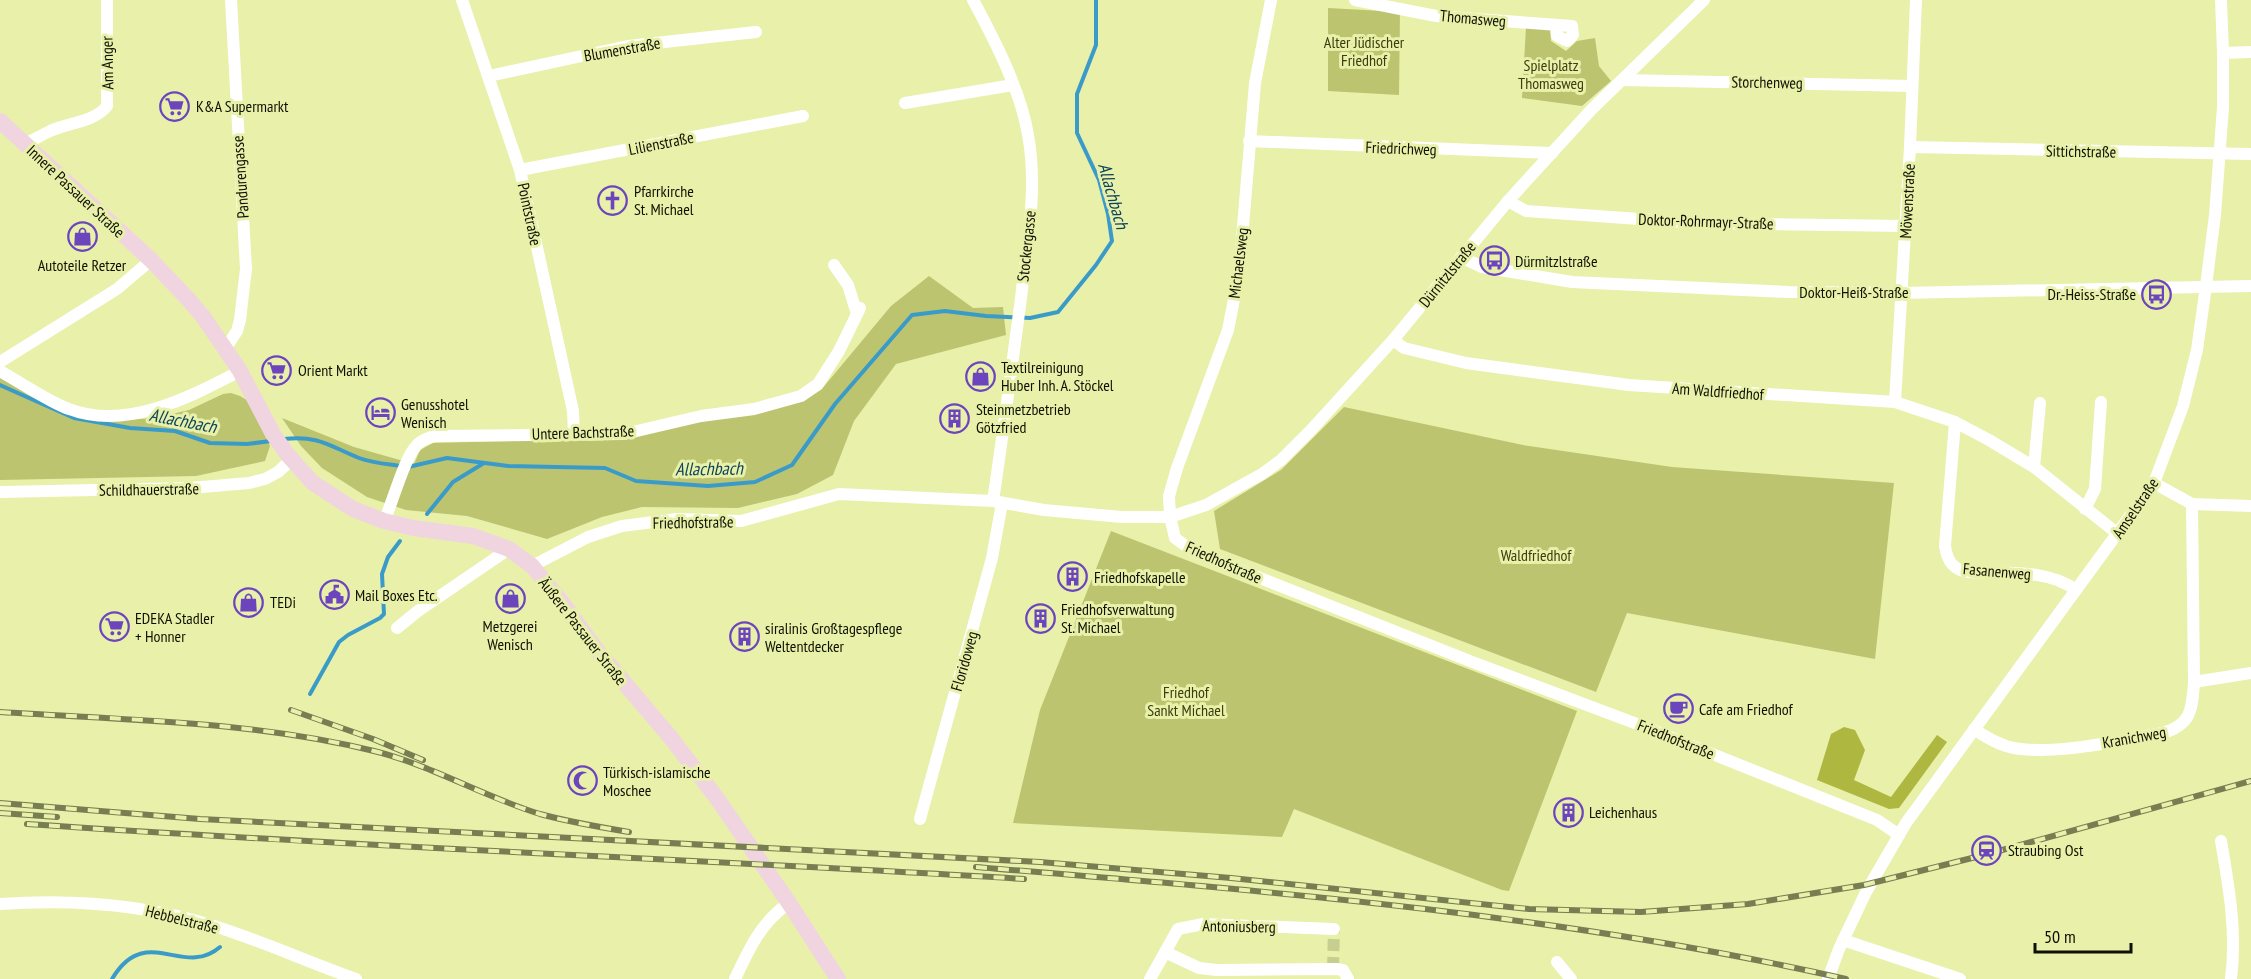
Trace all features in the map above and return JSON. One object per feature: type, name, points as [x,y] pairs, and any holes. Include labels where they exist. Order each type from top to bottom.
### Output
[{"type":"main road","name":"Innere Passauer Straße","points":[[0,121],[151,260],[204,318],[240,371],[250,391]]},
{"type":"main road","name":"Äußere Passauer Straße","points":[[250,391],[289,457],[314,483],[338,501],[384,521],[413,528],[472,536],[508,549],[532,566],[595,648],[664,730],[716,797],[838,979]]},
{"type":"street","name":"Am Anger","points":[[25,144],[51,130],[94,116],[107,106],[106,0]]},
{"type":"street","name":"Pandurengasse","points":[[225,349],[237,331],[240,320],[246,269],[231,0]]},
{"type":"street","name":"Pointstraße","points":[[462,0],[520,170],[573,411],[574,434]]},
{"type":"street","name":"Stockergasse","points":[[973,0],[991,33],[1013,85],[1028,134],[1031,160],[1031,200],[998,502]]},
{"type":"street","name":"Michaelsweg","points":[[1170,517],[1169,496],[1177,468],[1228,330],[1239,274],[1255,82],[1271,0]]},
{"type":"street","name":"Thomasweg","points":[[1355,0],[1436,16],[1556,25]]},
{"type":"street","name":"Dürnitzlstraße","points":[[1170,517],[1196,509],[1233,491],[1281,460],[1393,340],[1508,201],[1552,153],[1704,0]]},
{"type":"street","name":"Möwenstraße","points":[[1895,402],[1906,226],[1916,0]]},
{"type":"street","name":"Amselstraße","points":[[1828,979],[1841,944],[1899,835],[2154,483],[2183,406],[2197,350],[2206,286],[2220,154],[2223,53],[2221,0]]},
{"type":"street","name":"Blumenstraße","points":[[489,76],[640,44],[756,32]]},
{"type":"street","points":[[2223,53],[2251,52]]},
{"type":"street","name":"Storchenweg","points":[[1622,80],[1912,86]]},
{"type":"street","points":[[905,103],[1013,85]]},
{"type":"street","name":"Lilienstraße","points":[[520,170],[803,116]]},
{"type":"street","name":"Friedrichweg","points":[[1249,141],[1552,153]]},
{"type":"street","name":"Sittichstraße","points":[[1910,147],[2251,154]]},
{"type":"street","name":"Doktor-Rohrmayr-Straße","points":[[1508,201],[1526,211],[1696,223],[1906,226]]},
{"type":"street","name":"Doktor-Heiß-Straße","points":[[1461,257],[1482,267],[1572,282],[1788,292],[1901,293],[2251,286]]},
{"type":"street","points":[[0,362],[117,289],[151,260]]},
{"type":"street","name":"Untere Bachstraße","points":[[384,521],[415,446],[434,436],[624,434],[704,416],[754,409],[801,396],[818,384],[859,311],[848,285],[834,265]]},
{"type":"street","name":"Am Waldfriedhof","points":[[1393,340],[1404,348],[1466,363],[1629,386],[1895,402],[1955,422],[2034,468],[2118,534]]},
{"type":"street","points":[[0,371],[69,410],[107,415],[124,415],[153,410],[183,399],[240,371]]},
{"type":"street","points":[[2085,509],[2095,489],[2101,402]]},
{"type":"street","points":[[2034,468],[2040,403]]},
{"type":"street","name":"Fasanenweg","points":[[1955,422],[1945,546],[1950,563],[1959,571],[2042,575],[2068,584],[2076,590]]},
{"type":"street","name":"Schildhauerstraße","points":[[0,492],[190,488],[249,483],[265,479],[278,472],[289,457]]},
{"type":"street","points":[[2154,483],[2192,504],[2251,506]]},
{"type":"street","name":"Friedhofstraße","points":[[532,566],[588,537],[622,526],[677,519],[741,521],[839,494],[855,493],[998,502],[1044,510],[1122,517],[1170,517],[1175,538],[1194,552],[1637,723],[1877,820],[1899,835]]},
{"type":"street","name":"Floridoweg","points":[[920,819],[992,558],[998,502]]},
{"type":"street","name":"Kranichweg","points":[[1974,729],[1991,740],[2007,746],[2040,751],[2163,733],[2183,724],[2190,714],[2194,682],[2192,504]]},
{"type":"street","points":[[397,628],[508,549]]},
{"type":"street","points":[[2194,682],[2251,673]]},
{"type":"street","points":[[2221,841],[2232,908],[2231,979]]},
{"type":"street","name":"Hebbelstraße","points":[[0,904],[69,902],[140,909],[212,925],[356,979]]},
{"type":"street","points":[[735,979],[760,929],[789,903]]},
{"type":"street","name":"Antoniusberg","points":[[1150,979],[1178,929],[1186,926],[1291,926],[1334,929]]},
{"type":"street","points":[[1841,944],[1960,979]]},
{"type":"street","points":[[1165,952],[1199,968],[1240,974],[1337,969],[1342,970],[1348,979]]},
{"type":"street","points":[[1557,962],[1571,979]]},
{"type":"green space","name":"Alter Jüdischer Friedhof","points":[[1328,8],[1400,12],[1399,95],[1328,91]]},
{"type":"green space","name":"Spielplatz Thomasweg","points":[[1526,27],[1550,28],[1551,41],[1566,51],[1577,41],[1595,38],[1599,66],[1611,81],[1582,106],[1522,98]]},
{"type":"green space","points":[[929,276],[973,308],[1003,307],[1006,335],[896,364],[854,421],[833,475],[797,494],[738,508],[642,507],[602,517],[547,539],[467,516],[406,510],[367,497],[322,468],[301,446],[282,418],[354,447],[414,464],[420,450],[433,443],[627,438],[700,420],[803,401],[821,390],[891,306]]},
{"type":"green space","points":[[0,378],[52,406],[112,421],[155,418],[189,410],[223,394],[231,393],[250,402],[270,446],[265,461],[196,476],[0,480]]},
{"type":"green space","name":"Waldfriedhof","points":[[1344,407],[1523,445],[1672,467],[1894,483],[1875,659],[1627,613],[1596,692],[1220,549],[1214,511],[1281,470]]},
{"type":"green space","name":"Friedhof Sankt Michael","points":[[1111,531],[1577,711],[1509,891],[1294,809],[1282,837],[1013,823],[1040,710]]},
{"type":"green space","points":[[1844,727],[1855,730],[1865,750],[1854,780],[1891,797],[1937,735],[1947,742],[1899,808],[1889,809],[1817,780],[1831,734]]},
{"type":"waterway","name":"Allachbach","points":[[408,467],[447,458],[508,466],[605,468],[636,481],[708,486],[755,482],[792,465],[835,404],[912,315],[945,311],[1030,318],[1058,312],[1112,241],[1099,180],[1077,133],[1077,94],[1096,45],[1096,0]]},
{"type":"waterway","name":"Allachbach","points":[[0,385],[74,418],[130,428],[175,431],[210,443],[247,444],[271,441]]},
{"type":"waterway","name":"Allachbach","points":[[284,439],[315,440],[364,460],[401,466]]},
{"type":"waterway","points":[[427,514],[453,482],[484,463]]},
{"type":"waterway","points":[[310,694],[339,642],[384,614],[382,574],[388,557],[400,541]]},
{"type":"waterway","points":[[112,979],[125,963],[138,954],[151,952],[192,957],[206,955],[220,947]]},
{"type":"tunnel","points":[[1333,969],[1334,929]]},
{"type":"railway","points":[[291,710],[373,739],[423,760]]},
{"type":"railway","points":[[0,712],[188,723],[282,733],[328,741],[374,751],[416,764],[540,814],[629,832]]},
{"type":"railway","points":[[0,803],[200,819],[1040,862],[1231,878],[1529,909],[1641,912],[1748,904],[1864,885],[1988,854],[2251,781]]},
{"type":"railway","points":[[0,813],[57,817]]},
{"type":"railway","points":[[27,824],[1024,879]]},
{"type":"railway","points":[[976,867],[1195,885],[1522,921],[1630,937],[1846,979]]},
{"type":"place","name":"K&A Supermarkt","points":[[175,106]]},
{"type":"place","name":"Pfarrkirche St. Michael","points":[[613,200]]},
{"type":"place","name":"Autoteile Retzer","points":[[82,237]]},
{"type":"place","name":"Dürmitzlstraße","points":[[1494,261]]},
{"type":"place","name":"Dr.-Heiss-Straße","points":[[2157,294]]},
{"type":"place","name":"Orient Markt","points":[[277,370]]},
{"type":"place","name":"Textilreinigung Huber Inh. A. Stöckel","points":[[980,376]]},
{"type":"place","name":"Genusshotel Wenisch","points":[[380,413]]},
{"type":"place","name":"Steinmetzbetrieb Götzfried","points":[[955,418]]},
{"type":"place","name":"Friedhofskapelle","points":[[1073,577]]},
{"type":"place","name":"Mail Boxes Etc.","points":[[334,595]]},
{"type":"place","name":"Metzgerei Wenisch","points":[[510,598]]},
{"type":"place","name":"TEDi","points":[[249,602]]},
{"type":"place","name":"Friedhofsverwaltung St. Michael","points":[[1040,618]]},
{"type":"place","name":"EDEKA Stadler + Honner","points":[[114,627]]},
{"type":"place","name":"siralinis Großtagespflege Weltentdecker","points":[[744,637]]},
{"type":"place","name":"Cafe am Friedhof","points":[[1678,709]]},
{"type":"place","name":"Türkisch-islamische Moschee","points":[[582,781]]},
{"type":"place","name":"Leichenhaus","points":[[1568,812]]},
{"type":"place","name":"Straubing Ost","points":[[1987,850]]}]
